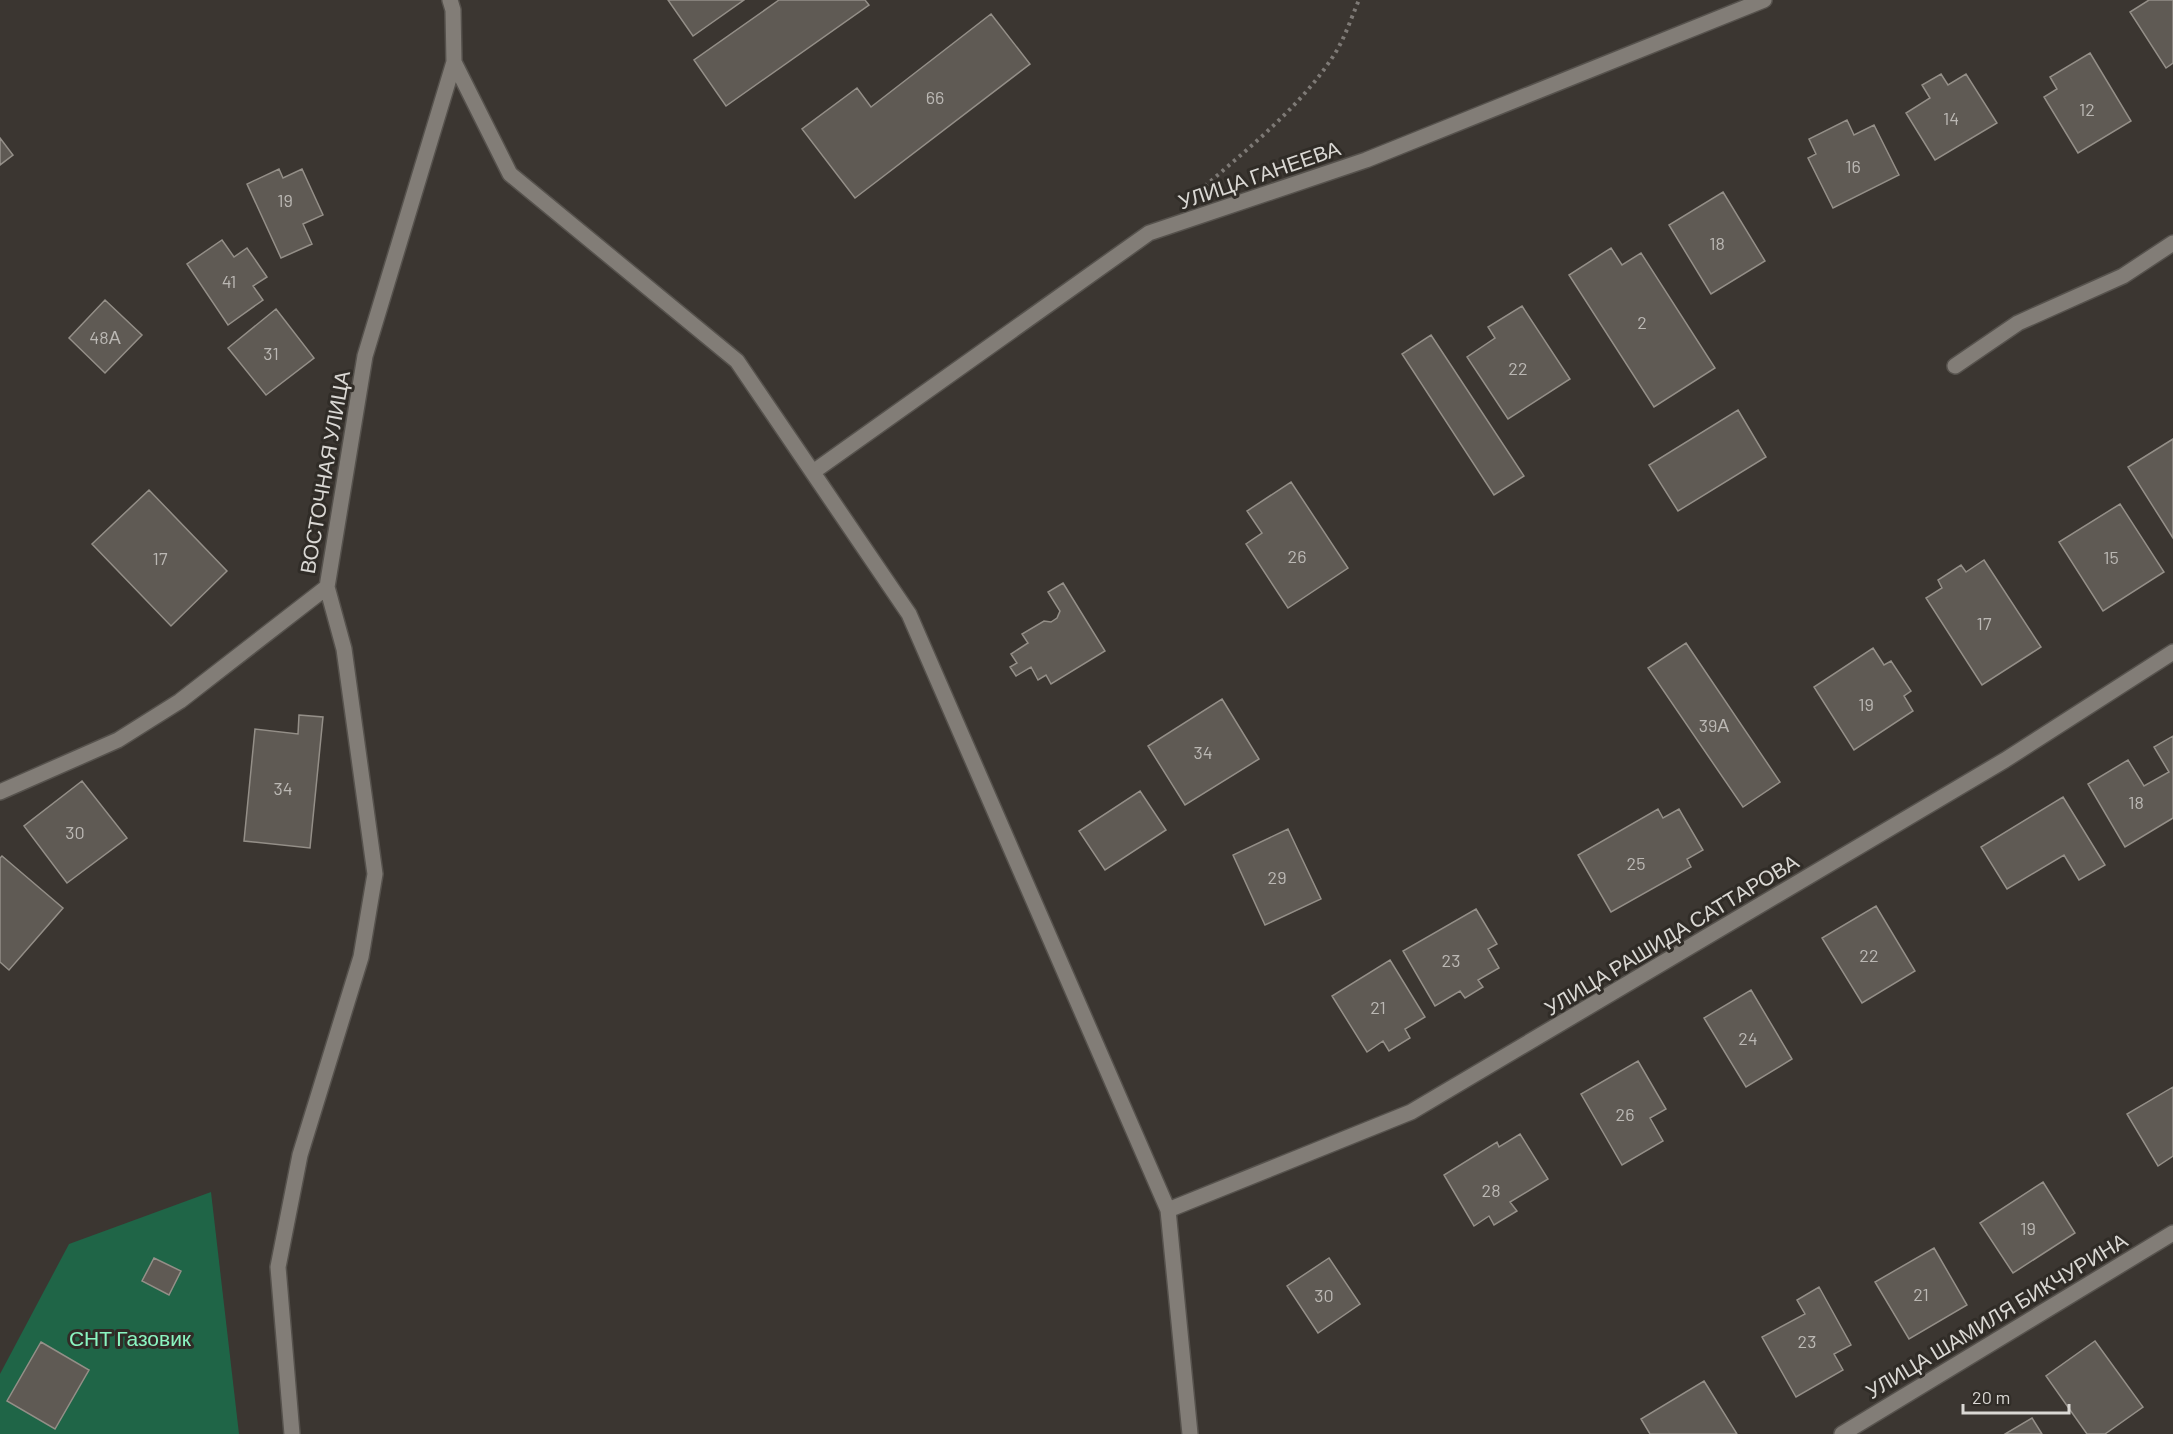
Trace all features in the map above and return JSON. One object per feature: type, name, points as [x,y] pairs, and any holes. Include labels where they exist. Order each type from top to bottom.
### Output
[{"type":"street","points":[[450,0],[453,10],[454,62],[510,174],[737,362],[909,614],[1168,1210],[1190,1434]]},
{"type":"street","name":"УЛИЦА ГАНЕЕВА","points":[[813,472],[1149,233],[1366,160],[1764,0]]},
{"type":"street","name":"ВОСТОЧНАЯ УЛИЦА","points":[[0,792],[118,740],[180,701],[327,587],[365,356],[454,62]]},
{"type":"street","points":[[1955,366],[2018,323],[2123,276],[2173,243]]},
{"type":"street","points":[[292,1434],[278,1267],[300,1155],[361,957],[375,874],[344,649],[327,587]]},
{"type":"street","name":"УЛИЦА РАШИДА САТТАРОВА","points":[[1168,1210],[1412,1113],[2005,760],[2173,652]]},
{"type":"street","name":"УЛИЦА ШАМИЛЯ БИКЧУРИНА","points":[[1842,1434],[2173,1233]]},
{"type":"path","points":[[1203,188],[1313,86],[1336,52],[1359,0]]},
{"type":"green space","name":"СНТ Газовик","points":[[211,1192],[239,1434],[0,1434],[0,1374],[69,1244]]},
{"type":"building","points":[[668,0],[744,0],[693,36]]},
{"type":"building","points":[[779,0],[865,0],[869,5],[726,106],[694,60]]},
{"type":"building","points":[[2149,0],[2173,0],[2173,63],[2166,68],[2130,12]]},
{"type":"building","points":[[991,14],[1030,64],[855,198],[802,129],[857,88],[871,107]]},
{"type":"building","points":[[2090,53],[2131,121],[2078,153],[2044,97],[2057,89],[2050,77]]},
{"type":"building","points":[[1941,74],[1948,85],[1966,74],[1997,123],[1935,160],[1906,113],[1930,98],[1922,85]]},
{"type":"building","points":[[1847,120],[1854,135],[1874,125],[1899,175],[1833,208],[1808,158],[1816,154],[1809,139]]},
{"type":"building","points":[[0,138],[13,155],[0,165]]},
{"type":"building","points":[[279,169],[283,178],[302,169],[323,215],[303,224],[312,244],[281,258],[247,184]]},
{"type":"building","points":[[1723,192],[1765,261],[1711,294],[1669,225]]},
{"type":"building","points":[[222,240],[234,257],[247,248],[267,277],[253,286],[263,300],[228,325],[187,264]]},
{"type":"building","points":[[1611,248],[1622,265],[1641,253],[1715,368],[1654,407],[1569,275]]},
{"type":"building","points":[[105,300],[142,335],[105,373],[69,338]]},
{"type":"building","points":[[1522,306],[1570,379],[1508,419],[1467,357],[1495,338],[1488,327]]},
{"type":"building","points":[[276,309],[314,358],[266,395],[228,348]]},
{"type":"building","points":[[1431,335],[1524,476],[1494,495],[1402,354]]},
{"type":"building","points":[[1738,410],[1766,457],[1678,511],[1649,465]]},
{"type":"building","points":[[2173,439],[2173,538],[2128,467]]},
{"type":"building","points":[[1291,482],[1348,568],[1288,608],[1246,544],[1262,533],[1247,511]]},
{"type":"building","points":[[149,490],[227,571],[171,626],[92,544]]},
{"type":"building","points":[[2120,504],[2164,572],[2103,611],[2059,542]]},
{"type":"building","points":[[1984,560],[2041,647],[1982,685],[1926,598],[1942,588],[1938,580],[1961,565],[1966,572]]},
{"type":"building","points":[[1063,583],[1105,651],[1051,684],[1046,675],[1038,680],[1031,667],[1016,676],[1010,667],[1017,663],[1011,654],[1028,643],[1022,634],[1044,621],[1051,622],[1057,618],[1060,611],[1048,592]]},
{"type":"building","points":[[1686,643],[1780,782],[1743,807],[1648,668]]},
{"type":"building","points":[[1873,648],[1884,665],[1891,661],[1911,691],[1904,696],[1913,711],[1854,750],[1814,687]]},
{"type":"building","points":[[1222,699],[1259,759],[1185,805],[1148,746]]},
{"type":"building","points":[[299,715],[323,717],[310,848],[244,841],[255,729],[298,734]]},
{"type":"building","points":[[2173,736],[2173,818],[2125,847],[2088,784],[2128,760],[2144,786],[2169,772],[2154,747]]},
{"type":"building","points":[[82,781],[127,838],[67,883],[24,826]]},
{"type":"building","points":[[1140,791],[1166,830],[1105,870],[1079,831]]},
{"type":"building","points":[[2063,797],[2105,865],[2079,880],[2064,855],[2007,889],[1981,847]]},
{"type":"building","points":[[1658,809],[1663,818],[1679,809],[1703,850],[1687,859],[1691,867],[1611,912],[1578,855]]},
{"type":"building","points":[[1288,829],[1321,899],[1265,925],[1233,855]]},
{"type":"building","points":[[2,856],[63,908],[9,970],[0,962],[0,858]]},
{"type":"building","points":[[1876,906],[1915,971],[1862,1003],[1822,938]]},
{"type":"building","points":[[1476,909],[1497,944],[1488,949],[1499,968],[1478,980],[1483,987],[1465,998],[1460,991],[1435,1006],[1403,951]]},
{"type":"building","points":[[1390,960],[1425,1017],[1405,1029],[1410,1038],[1389,1051],[1383,1041],[1367,1052],[1332,996]]},
{"type":"building","points":[[1751,990],[1792,1059],[1746,1087],[1704,1018]]},
{"type":"building","points":[[1638,1061],[1666,1109],[1650,1118],[1663,1141],[1622,1165],[1581,1094]]},
{"type":"building","points":[[2173,1087],[2173,1156],[2158,1166],[2127,1114]]},
{"type":"building","points":[[1520,1134],[1548,1179],[1510,1202],[1517,1211],[1494,1225],[1489,1216],[1474,1226],[1444,1175],[1497,1142],[1499,1147]]},
{"type":"building","points":[[2043,1182],[2075,1233],[2013,1273],[1980,1223]]},
{"type":"building","points":[[1934,1248],[1967,1305],[1909,1339],[1875,1282]]},
{"type":"building","points":[[154,1258],[181,1271],[169,1295],[142,1281]]},
{"type":"building","points":[[1329,1258],[1360,1304],[1318,1333],[1287,1286]]},
{"type":"building","points":[[1819,1287],[1851,1345],[1834,1354],[1843,1370],[1796,1397],[1762,1337],[1805,1314],[1797,1300]]},
{"type":"building","points":[[2095,1341],[2143,1407],[2105,1434],[2087,1434],[2046,1376]]},
{"type":"building","points":[[41,1342],[89,1370],[55,1429],[7,1401]]},
{"type":"building","points":[[1704,1381],[1737,1434],[1650,1434],[1641,1419]]},
{"type":"building","points":[[2032,1418],[2042,1434],[2005,1434]]}]
